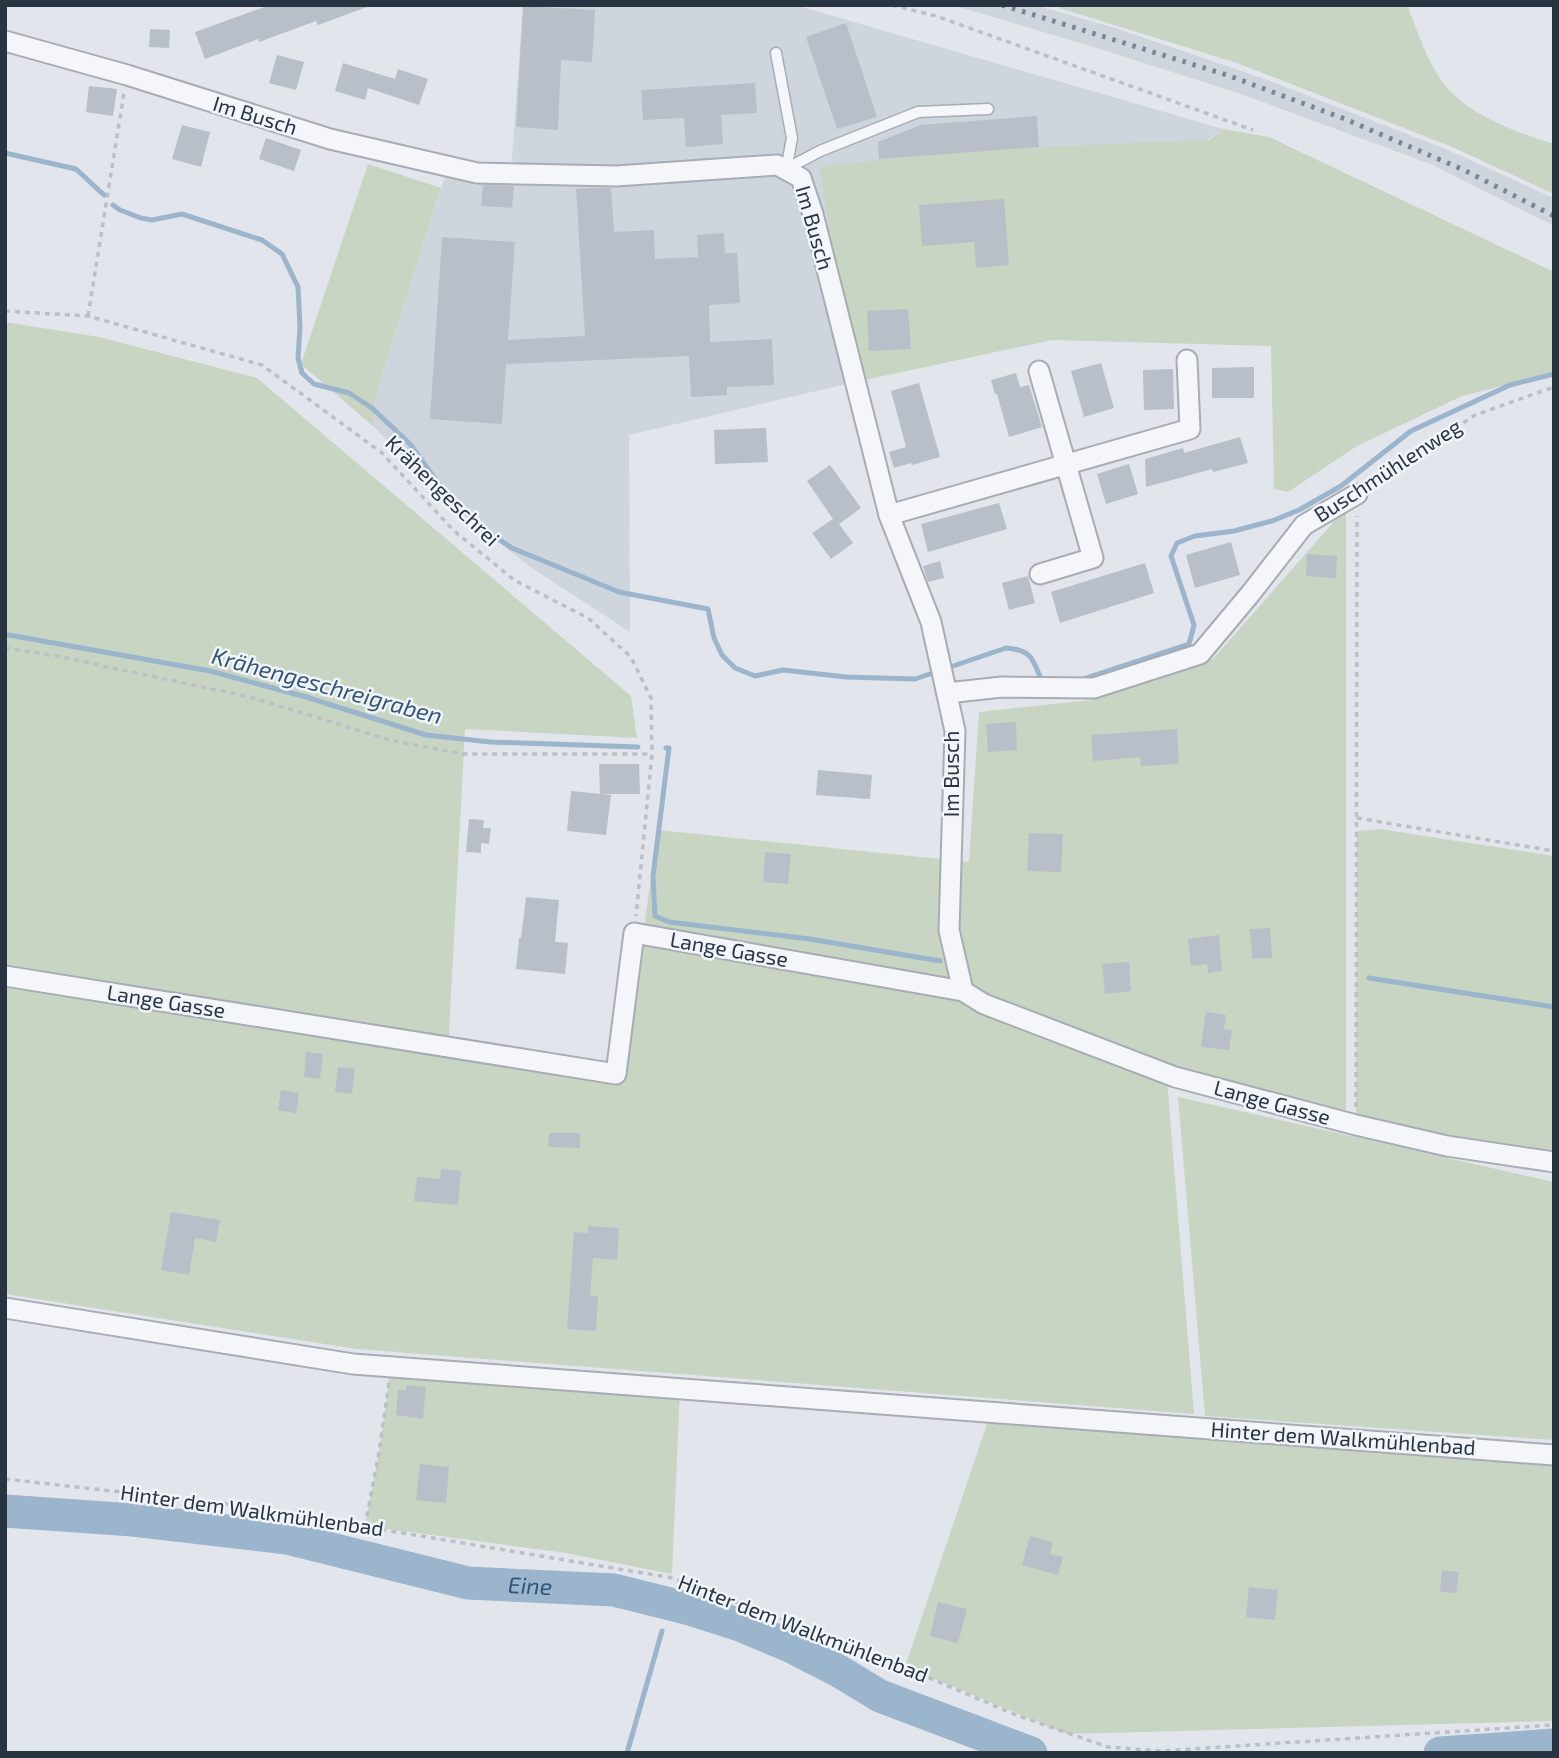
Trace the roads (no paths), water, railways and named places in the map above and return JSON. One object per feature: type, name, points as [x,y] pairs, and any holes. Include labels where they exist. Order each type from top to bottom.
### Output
[{"type":"street","name":"Im Busch","points":[[5,41],[127,75],[330,139],[477,173],[616,176],[777,165],[801,177],[813,214],[889,515],[931,622],[955,732],[949,930],[963,991]]},
{"type":"street","points":[[889,515],[1190,429],[1187,360]]},
{"type":"street","points":[[1039,370],[1093,558],[1040,574]]},
{"type":"street","name":"Buschmühlenweg","points":[[944,680],[1002,687],[1094,688],[1200,654],[1304,525],[1357,494]]},
{"type":"street","name":"Lange Gasse","points":[[5,976],[616,1073],[634,933],[963,991],[984,1004],[1175,1077],[1447,1146],[1554,1163]]},
{"type":"street","name":"Hinter dem Walkmühlenbad","points":[[5,1308],[353,1364],[1554,1455]]},
{"type":"lane","points":[[776,52],[792,138],[786,170]]},
{"type":"lane","points":[[786,170],[820,151],[918,112],[988,109]]},
{"type":"waterway","points":[[5,153],[76,169],[104,195]]},
{"type":"waterway","points":[[113,205],[120,210],[152,220],[182,214],[262,240],[282,254],[298,287],[298,358],[302,373],[314,384],[349,393],[372,408],[410,444],[438,483],[479,526],[512,548],[619,592],[708,609],[714,638],[722,655],[735,668],[755,676],[783,670],[846,677],[915,679],[1006,648],[1027,654],[1043,684]]},
{"type":"waterway","points":[[1083,679],[1189,644],[1194,625],[1171,556],[1177,543],[1195,536],[1234,531],[1272,521],[1299,510],[1341,486],[1411,431],[1510,385],[1554,374]]},
{"type":"waterway","name":"Krähengeschreigraben","points":[[9,635],[210,671],[306,697],[426,735],[490,742],[638,747]]},
{"type":"waterway","name":"Krähengeschreigraben","points":[[666,748],[669,748],[653,876],[655,916],[669,922],[810,939],[940,961]]},
{"type":"waterway","name":"Krähengeschreigraben","points":[[1369,978],[1554,1007]]},
{"type":"waterway","name":"Eine","points":[[5,1511],[133,1520],[287,1538],[468,1583],[614,1590],[740,1625],[790,1646],[880,1696],[1031,1753]]},
{"type":"waterway","points":[[627,1753],[662,1631]]},
{"type":"waterway","name":"Eine","points":[[1440,1753],[1554,1745]]},
{"type":"railway","points":[[1002,5],[1227,75],[1345,119],[1464,170],[1554,216]]}]
